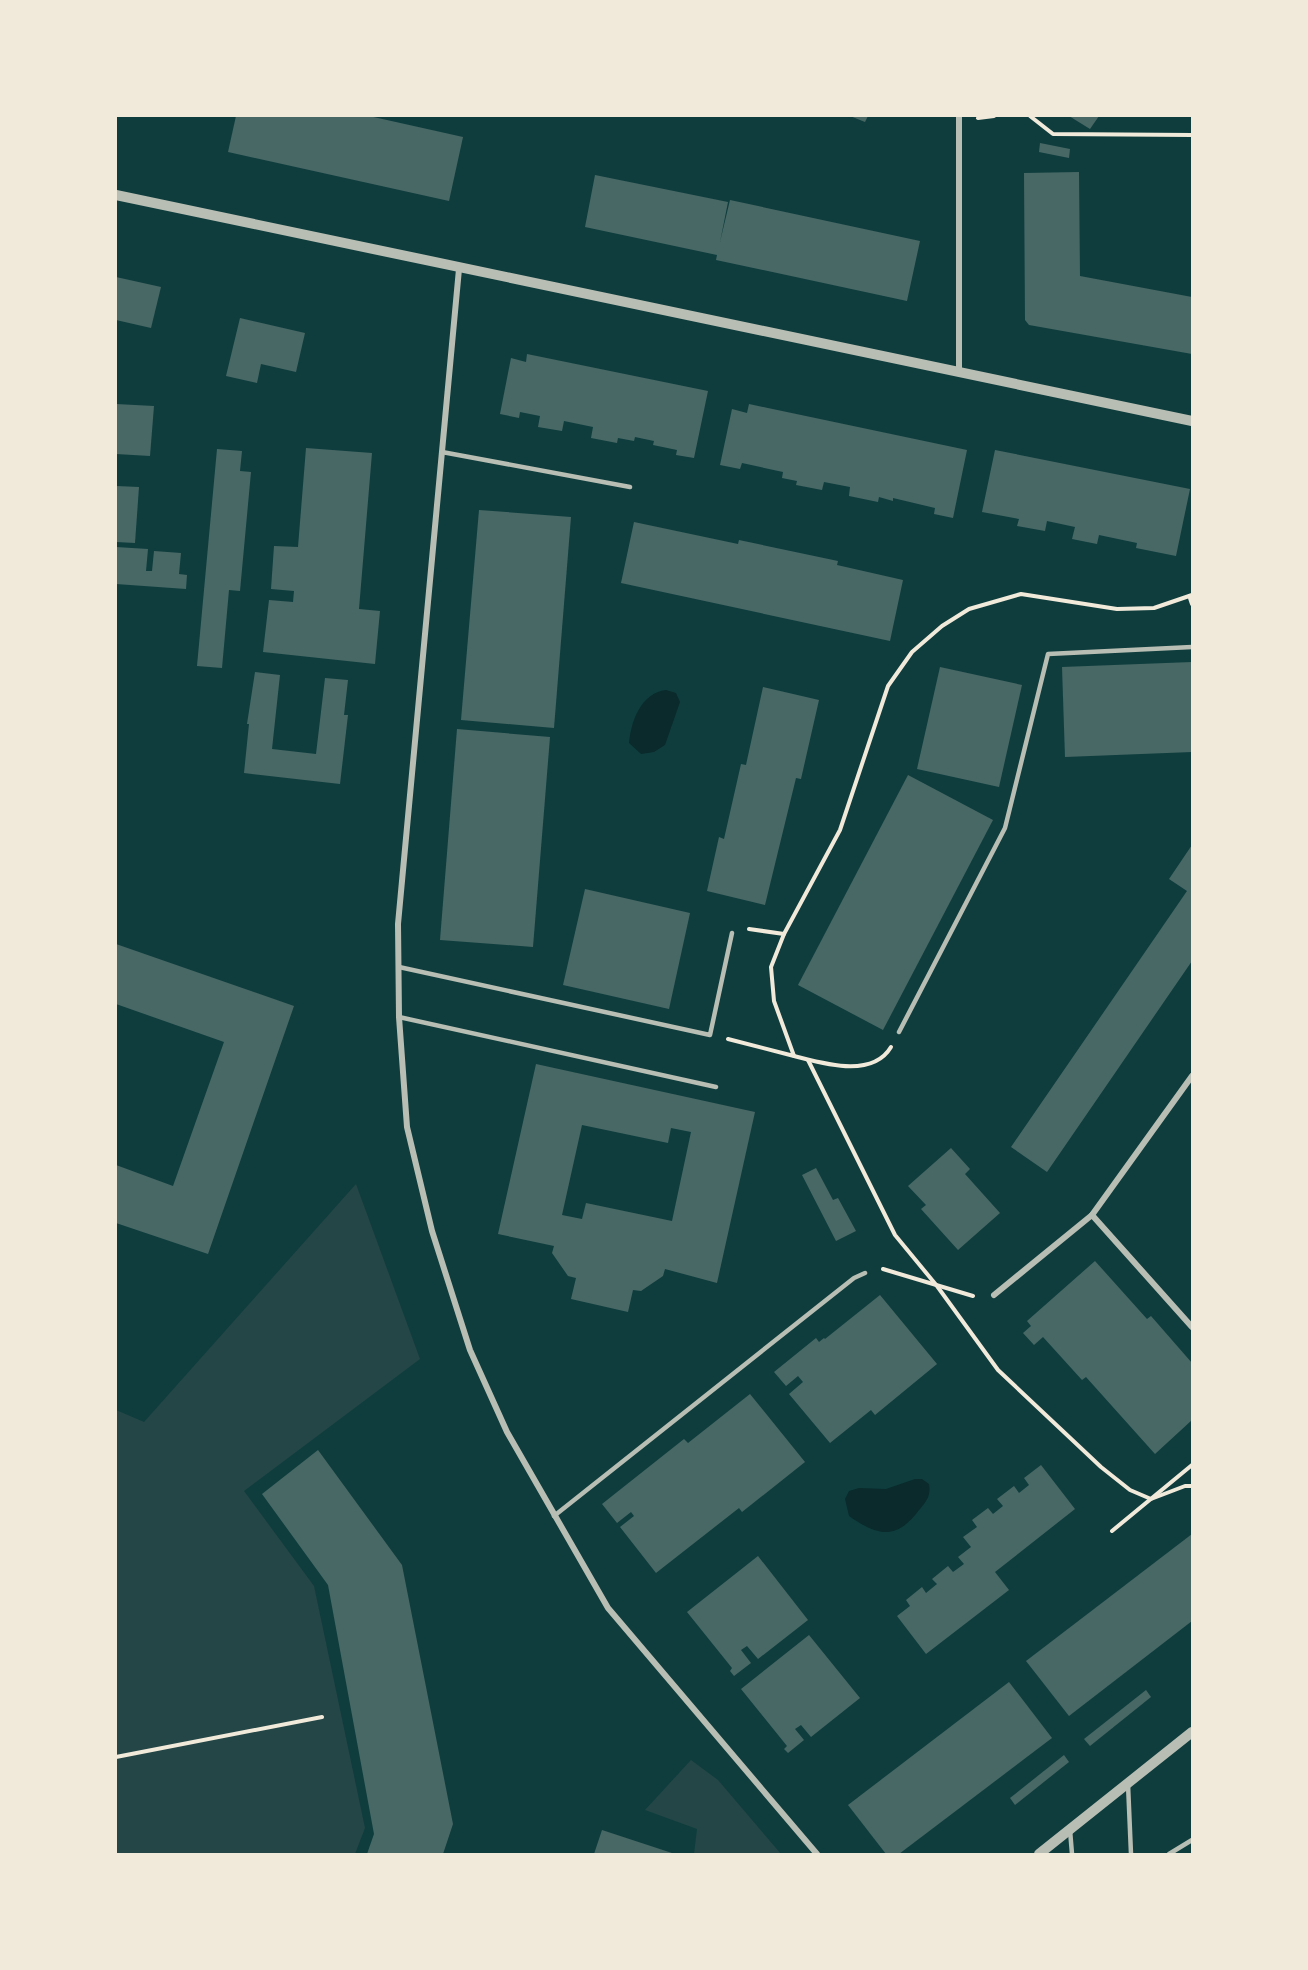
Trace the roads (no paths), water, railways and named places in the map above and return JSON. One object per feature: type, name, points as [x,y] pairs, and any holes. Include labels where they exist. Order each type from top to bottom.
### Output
[{"type":"street","points":[[959,116],[959,374]]},
{"type":"street","points":[[116,195],[459,269],[1192,421]]},
{"type":"street","points":[[459,269],[398,924],[399,1017],[407,1127],[432,1231],[470,1350],[507,1432],[554,1516],[608,1608],[817,1854]]},
{"type":"street","points":[[994,1295],[1092,1215],[1192,1076]]},
{"type":"street","points":[[1092,1215],[1192,1327]]},
{"type":"street","points":[[1039,1854],[1192,1732]]},
{"type":"lane","points":[[442,452],[630,487]]},
{"type":"lane","points":[[899,1032],[1005,828],[1048,654],[1192,647]]},
{"type":"lane","points":[[399,967],[710,1035],[732,933]]},
{"type":"lane","points":[[399,1017],[716,1087]]},
{"type":"lane","points":[[554,1516],[844,1286],[866,1274]]},
{"type":"lane","points":[[1128,1784],[1131,1854]]},
{"type":"lane","points":[[1070,1830],[1072,1854]]},
{"type":"lane","points":[[1169,1854],[1192,1840]]}]
